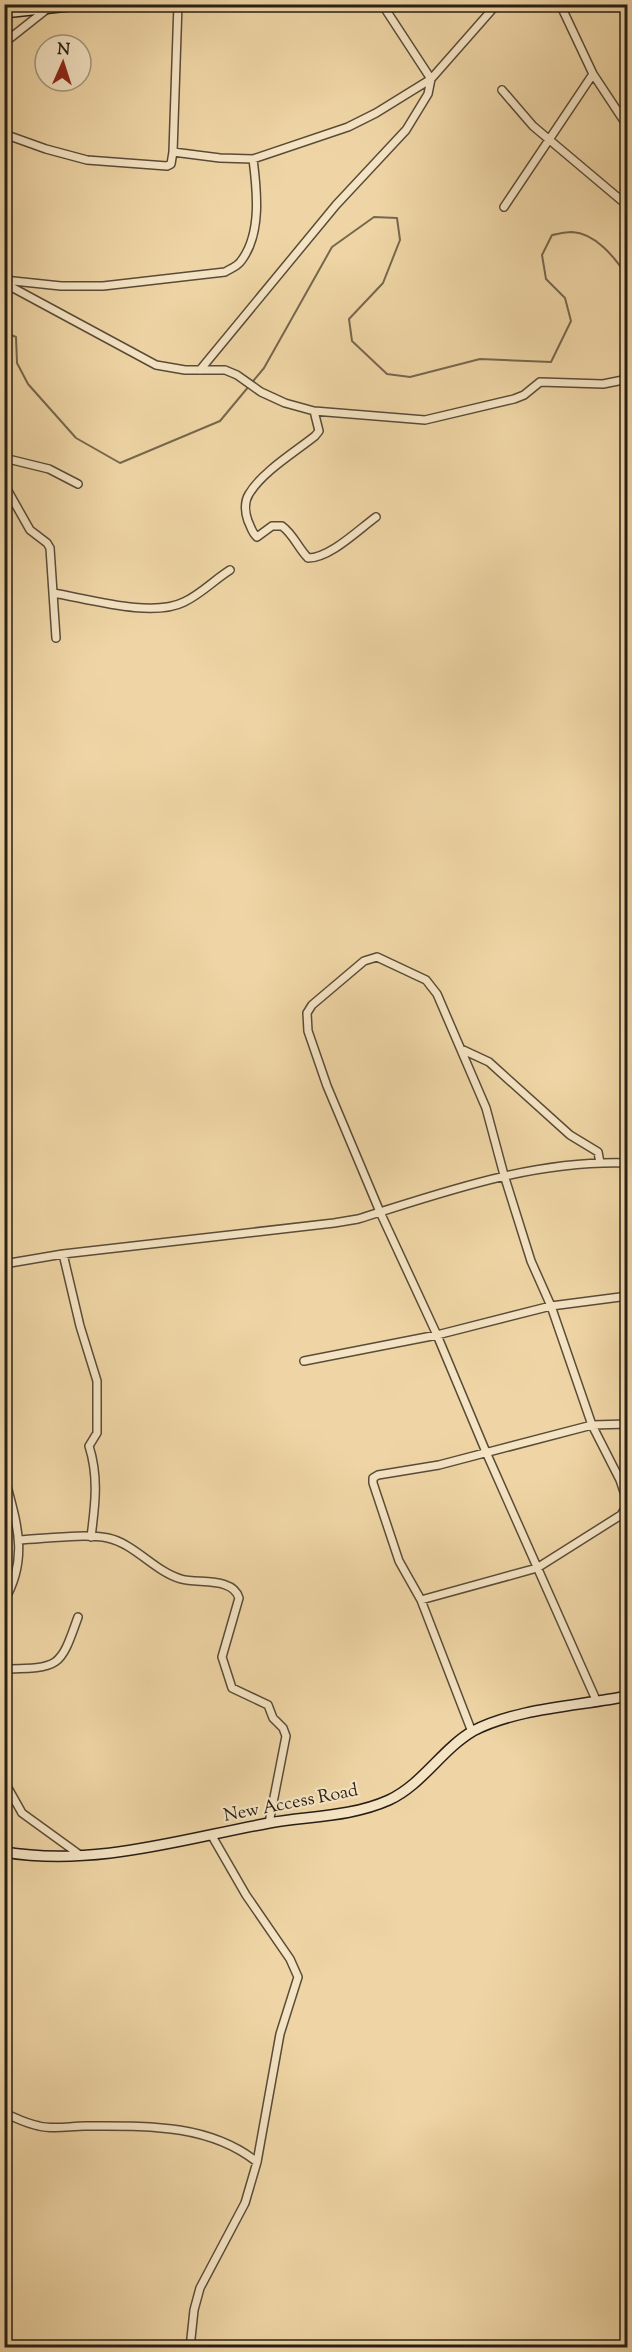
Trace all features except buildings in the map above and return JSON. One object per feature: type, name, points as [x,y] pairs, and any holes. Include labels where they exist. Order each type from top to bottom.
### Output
[{"type":"main road","points":[[9,10],[88,4]]},
{"type":"main road","name":"New Access Road","points":[[4,1852],[80,1856],[122,1853],[269,1823],[350,1812],[390,1800],[408,1788],[438,1759],[472,1732],[520,1714],[627,1696]]},
{"type":"street","points":[[4,134],[67,155],[114,163],[167,166],[171,164],[177,4]]},
{"type":"street","points":[[200,370],[336,205],[406,130],[428,94],[430,80],[382,4]]},
{"type":"street","points":[[173,152],[220,158],[254,159],[348,127],[430,80],[498,4]]},
{"type":"street","points":[[560,4],[593,74],[627,127]]},
{"type":"street","points":[[4,43],[49,7]]},
{"type":"street","points":[[504,207],[593,74]]},
{"type":"street","points":[[502,90],[533,126],[627,206]]},
{"type":"street","points":[[4,101],[4,108]]},
{"type":"street","points":[[4,281],[61,286],[103,286],[225,272],[240,263],[252,239],[257,189],[254,159]]},
{"type":"street","points":[[4,281],[156,365],[231,372],[285,403],[314,411],[425,420],[514,399],[525,394],[540,382],[603,384],[627,379]]},
{"type":"street","points":[[314,411],[319,431],[270,471],[249,494],[246,516],[254,534],[257,537],[272,526],[282,526],[290,531],[301,551],[308,558],[316,558],[330,551],[376,517]]},
{"type":"street","points":[[4,458],[49,469],[78,484]]},
{"type":"street","points":[[4,484],[30,530],[50,548],[56,638]]},
{"type":"street","points":[[53,593],[138,608],[168,609],[185,602],[230,570]]},
{"type":"street","points":[[420,1600],[537,1568],[621,1515],[626,1507],[620,1480],[592,1425],[551,1306],[531,1261],[486,1108],[437,994],[426,980],[377,957],[364,961],[312,1005],[307,1013],[308,1031],[327,1086],[380,1212],[437,1335],[486,1452],[537,1568],[597,1702]]},
{"type":"street","points":[[461,1049],[489,1062],[570,1135],[598,1152],[600,1162]]},
{"type":"street","points":[[4,1264],[63,1254],[333,1223],[380,1212],[504,1175],[562,1165],[600,1162],[627,1163]]},
{"type":"street","points":[[63,1254],[80,1326],[97,1381],[97,1433],[89,1446],[95,1465],[96,1494],[91,1537]]},
{"type":"street","points":[[304,1361],[437,1335],[551,1306],[627,1296]]},
{"type":"street","points":[[472,1732],[420,1600],[399,1561],[373,1478],[378,1475],[430,1467],[592,1425],[627,1424]]},
{"type":"street","points":[[4,1475],[20,1546],[14,1584],[4,1600]]},
{"type":"street","points":[[19,1540],[107,1538],[181,1579],[222,1584],[237,1591],[239,1598],[222,1657],[232,1688],[268,1705],[273,1718],[283,1728],[286,1736],[269,1823]]},
{"type":"street","points":[[4,1669],[49,1666],[57,1662],[66,1652],[78,1617]]},
{"type":"street","points":[[4,1781],[22,1813],[80,1856]]},
{"type":"street","points":[[190,2348],[194,2310],[200,2288],[214,2257],[236,2224],[257,2162],[280,2034],[298,1977],[290,1959],[246,1895],[212,1836]]},
{"type":"street","points":[[4,2114],[51,2128],[111,2126],[179,2130],[226,2142],[240,2148],[257,2162]]},
{"type":"waterway","points":[[4,332],[16,337],[17,363],[28,384],[76,438],[120,463],[220,421],[264,368],[332,247],[374,217],[397,218],[400,240],[383,283],[349,319],[352,341],[387,374],[410,377],[480,359],[551,362],[571,321],[565,298],[546,279],[542,255],[552,235],[572,232],[589,237],[611,255],[628,277]]}]
